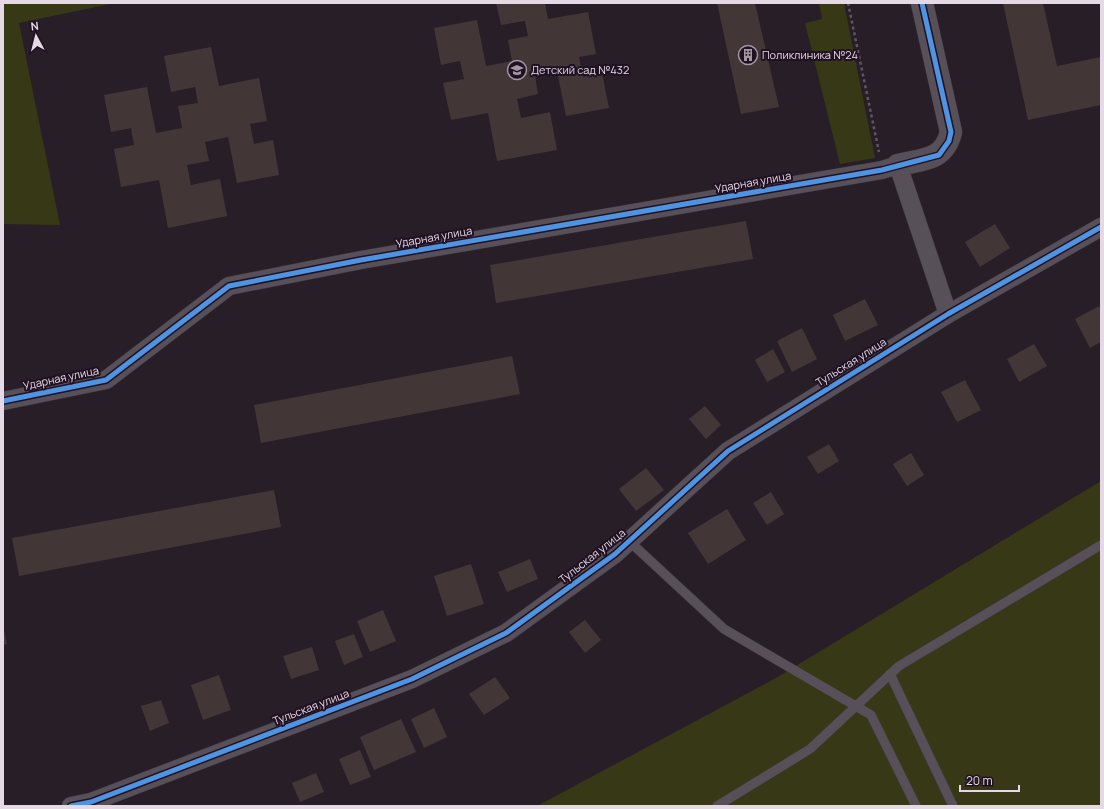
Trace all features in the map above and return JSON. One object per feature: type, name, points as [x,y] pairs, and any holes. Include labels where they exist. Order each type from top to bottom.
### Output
[{"type":"street","points":[[922,3],[951,132],[949,141],[939,155],[890,168],[948,314]]},
{"type":"street","name":"Ударная улица","points":[[3,401],[106,380],[229,286],[369,259],[890,168]]},
{"type":"street","name":"Тульская улица","points":[[71,806],[91,802],[412,679],[506,633],[615,554],[728,451],[948,314],[1101,227]]},
{"type":"lane","points":[[630,541],[724,629],[871,715],[916,806]]},
{"type":"lane","points":[[717,806],[810,748],[899,666],[1101,545]]},
{"type":"lane","points":[[890,674],[953,806]]},
{"type":"path","points":[[848,3],[890,168]]},
{"type":"shaded area","points":[[3,3],[115,3],[19,23],[60,225],[3,224]]},
{"type":"shaded area","points":[[819,3],[844,3],[875,158],[840,164],[805,23],[822,19]]},
{"type":"shaded area","points":[[1101,481],[1101,806],[537,806],[776,678]]},
{"type":"building","points":[[496,3],[545,3],[548,19],[588,12],[596,54],[579,57],[583,77],[602,73],[609,108],[566,116],[557,71],[535,75],[538,94],[517,99],[521,118],[550,112],[557,150],[497,161],[488,113],[451,120],[443,83],[464,79],[460,61],[441,65],[434,28],[477,20],[486,66],[512,61],[508,40],[528,36],[525,21],[501,25]]},
{"type":"building","name":"Поликлиника №24","points":[[717,3],[755,3],[779,107],[741,114]]},
{"type":"building","points":[[1003,3],[1043,3],[1057,66],[1101,57],[1101,105],[1028,120]]},
{"type":"building","points":[[211,47],[219,86],[259,78],[267,121],[250,124],[254,144],[273,140],[279,175],[237,183],[228,137],[205,142],[209,161],[187,165],[191,185],[220,179],[227,216],[168,228],[159,180],[121,187],[114,149],[134,145],[131,128],[111,132],[104,95],[147,87],[156,133],[182,128],[178,106],[198,103],[195,87],[171,92],[164,56]]},
{"type":"building","points":[[746,221],[753,259],[496,303],[490,265]]},
{"type":"building","points":[[995,224],[1010,248],[980,267],[965,242]]},
{"type":"building","points":[[865,299],[878,325],[845,341],[833,315]]},
{"type":"building","points":[[1099,306],[1101,311],[1101,342],[1090,348],[1075,319]]},
{"type":"building","points":[[802,328],[817,359],[792,372],[777,341]]},
{"type":"building","points":[[1034,344],[1047,366],[1019,382],[1007,359]]},
{"type":"building","points":[[773,349],[785,372],[767,382],[755,360]]},
{"type":"building","points":[[512,356],[520,394],[261,443],[254,405]]},
{"type":"building","points":[[965,380],[981,410],[957,422],[941,392]]},
{"type":"building","points":[[705,406],[721,425],[706,439],[689,419]]},
{"type":"building","points":[[829,444],[839,461],[818,474],[807,457]]},
{"type":"building","points":[[911,453],[924,475],[907,486],[893,464]]},
{"type":"building","points":[[646,468],[664,490],[636,511],[619,489]]},
{"type":"building","points":[[274,490],[281,527],[19,576],[12,538]]},
{"type":"building","points":[[771,492],[784,514],[767,525],[753,503]]},
{"type":"building","points":[[727,509],[746,540],[708,564],[688,533]]},
{"type":"building","points":[[530,559],[538,579],[507,592],[498,572]]},
{"type":"building","points":[[471,564],[484,604],[447,616],[434,576]]},
{"type":"building","points":[[383,610],[396,641],[370,652],[357,621]]},
{"type":"building","points":[[585,620],[601,640],[585,653],[569,632]]},
{"type":"building","points":[[3,626],[7,644],[3,645]]},
{"type":"building","points":[[354,634],[363,657],[344,665],[335,641]]},
{"type":"building","points":[[312,647],[319,670],[291,679],[283,656]]},
{"type":"building","points":[[219,675],[231,710],[203,720],[191,685]]},
{"type":"building","points":[[495,677],[510,698],[484,715],[469,694]]},
{"type":"building","points":[[161,700],[169,723],[150,731],[141,706]]},
{"type":"building","points":[[434,708],[447,737],[424,748],[411,719]]},
{"type":"building","points":[[401,719],[416,752],[374,770],[360,737]]},
{"type":"building","points":[[360,750],[371,777],[350,785],[339,759]]},
{"type":"building","points":[[316,773],[324,792],[300,802],[292,783]]},
{"type":"cycle path","points":[[3,401],[106,380],[229,286],[361,260],[882,170],[939,155],[949,141],[951,132],[922,3]]},
{"type":"cycle path","points":[[71,806],[91,802],[412,679],[506,633],[615,554],[728,451],[948,314],[1101,227]]},
{"type":"place","name":"Поликлиника №24","points":[[748,55]]},
{"type":"place","name":"Детский сад №432","points":[[517,70]]}]
